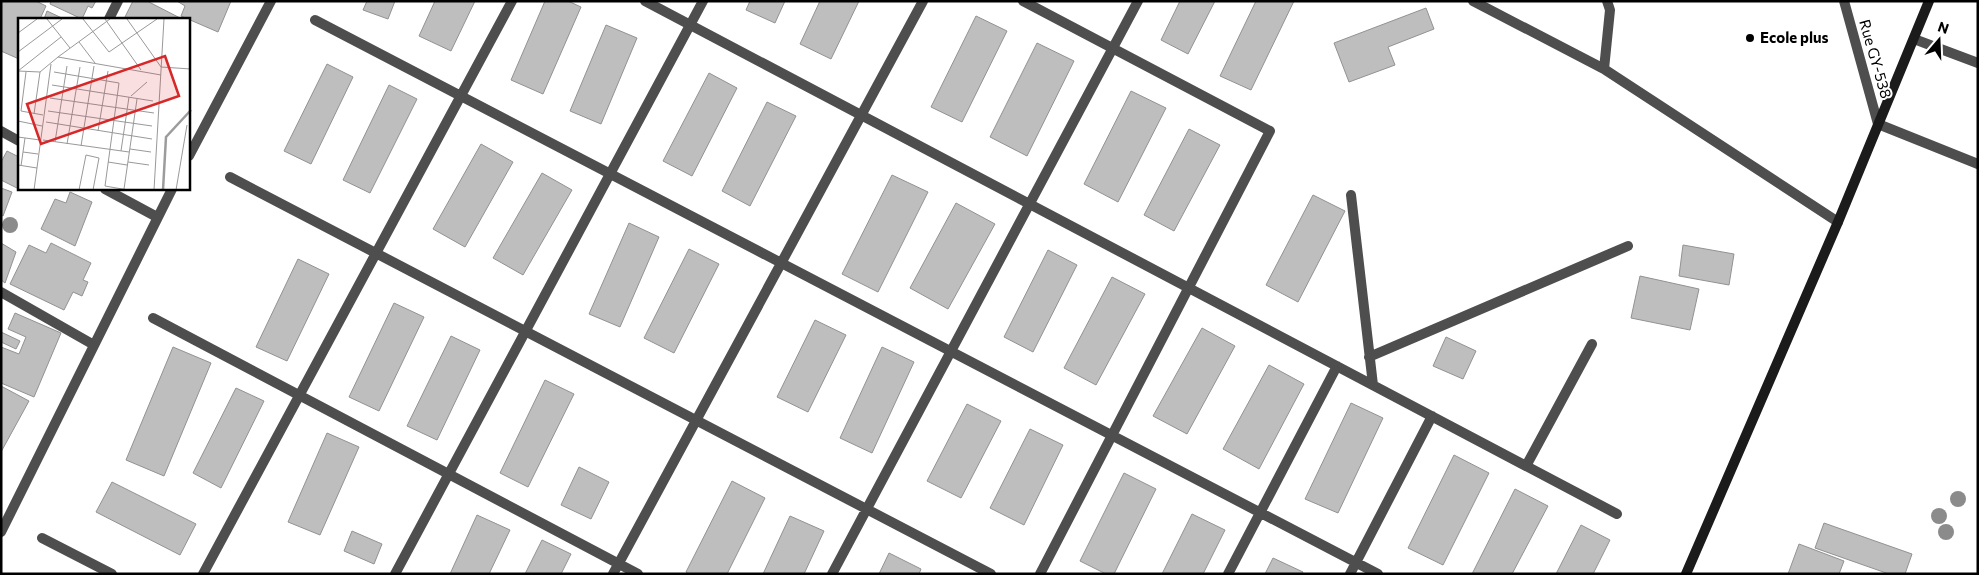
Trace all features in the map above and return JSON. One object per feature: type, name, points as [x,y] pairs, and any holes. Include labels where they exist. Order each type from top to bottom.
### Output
[{"type":"street","points":[[110,18],[118,1]]},
{"type":"street","points":[[190,154],[271,1]]},
{"type":"street","points":[[203,574],[512,1]]},
{"type":"street","points":[[645,1],[1618,514]]},
{"type":"street","points":[[395,574],[703,1]]},
{"type":"street","points":[[613,574],[923,1]]},
{"type":"street","points":[[1023,1],[1270,131],[1040,574]]},
{"type":"street","points":[[832,574],[1138,1]]},
{"type":"street","points":[[1473,1],[1604,70],[1838,222]]},
{"type":"street","points":[[1604,70],[1610,10],[1607,1]]},
{"type":"street","name":"Rue GY-538","points":[[1844,1],[1878,124]]},
{"type":"street","points":[[1686,574],[1838,222],[1930,1]]},
{"type":"street","points":[[315,20],[1378,574]]},
{"type":"street","points":[[1914,39],[1978,63]]},
{"type":"street","points":[[1878,124],[1978,164]]},
{"type":"street","points":[[1,132],[18,140]]},
{"type":"street","points":[[230,177],[991,574]]},
{"type":"street","points":[[107,190],[157,217]]},
{"type":"street","points":[[1,532],[5,514],[94,345],[171,190]]},
{"type":"street","points":[[1351,195],[1373,385]]},
{"type":"street","points":[[1369,357],[1628,246]]},
{"type":"street","points":[[1,292],[94,345]]},
{"type":"street","points":[[153,318],[638,574]]},
{"type":"street","points":[[1526,466],[1592,344]]},
{"type":"street","points":[[1228,574],[1337,366]]},
{"type":"street","points":[[1350,574],[1432,416]]},
{"type":"street","points":[[42,538],[112,574]]},
{"type":"building","points":[[1,1],[36,1],[46,6],[40,18],[18,18],[18,59],[1,51]]},
{"type":"building","points":[[51,1],[96,1],[92,8],[88,6],[82,18],[50,4]]},
{"type":"building","points":[[133,1],[147,1],[180,18],[124,18]]},
{"type":"building","points":[[177,1],[231,1],[218,32],[190,20],[190,18],[181,16],[185,6]]},
{"type":"building","points":[[367,1],[395,1],[388,19],[363,10]]},
{"type":"building","points":[[435,1],[475,1],[451,51],[419,36]]},
{"type":"building","points":[[545,1],[568,1],[581,7],[543,94],[511,80]]},
{"type":"building","points":[[750,1],[785,1],[775,23],[746,10]]},
{"type":"building","points":[[820,1],[859,1],[831,59],[800,44]]},
{"type":"building","points":[[1180,1],[1215,1],[1188,54],[1161,40]]},
{"type":"building","points":[[1256,1],[1294,1],[1251,90],[1220,76]]},
{"type":"building","points":[[1426,8],[1434,29],[1388,47],[1395,65],[1349,82],[1334,43]]},
{"type":"building","points":[[47,11],[62,18],[44,18]]},
{"type":"building","points":[[976,16],[1007,31],[962,122],[931,107]]},
{"type":"building","points":[[606,25],[637,38],[601,124],[570,111]]},
{"type":"building","points":[[1037,43],[1074,61],[1027,156],[990,137]]},
{"type":"building","points":[[327,64],[353,77],[311,164],[284,151]]},
{"type":"building","points":[[709,73],[737,88],[692,176],[663,161]]},
{"type":"building","points":[[389,85],[417,99],[370,193],[343,180]]},
{"type":"building","points":[[1131,91],[1166,108],[1118,202],[1084,184]]},
{"type":"building","points":[[767,102],[796,116],[750,206],[722,191]]},
{"type":"building","points":[[1189,129],[1220,145],[1174,231],[1144,215]]},
{"type":"building","points":[[481,144],[513,162],[465,247],[433,229]]},
{"type":"building","points":[[7,151],[18,156],[18,188],[1,180],[1,162]]},
{"type":"building","points":[[542,173],[572,190],[523,275],[493,258]]},
{"type":"building","points":[[892,175],[928,192],[878,292],[842,274]]},
{"type":"building","points":[[1,188],[12,192],[3,216],[1,215]]},
{"type":"building","points":[[70,192],[92,202],[75,246],[41,229],[55,199],[66,203]]},
{"type":"building","points":[[1313,195],[1345,211],[1298,302],[1266,285]]},
{"type":"building","points":[[956,203],[995,224],[948,309],[910,288]]},
{"type":"building","points":[[629,223],[659,237],[620,327],[589,314]]},
{"type":"building","points":[[1,243],[16,252],[5,283],[1,280]]},
{"type":"building","points":[[51,243],[91,263],[83,280],[88,282],[82,296],[73,292],[64,310],[10,284],[29,245],[46,253]]},
{"type":"building","points":[[1683,245],[1734,254],[1729,285],[1679,276]]},
{"type":"building","points":[[689,249],[719,264],[674,353],[644,338]]},
{"type":"building","points":[[1048,250],[1077,265],[1033,352],[1004,337]]},
{"type":"building","points":[[298,259],[329,274],[287,361],[256,347]]},
{"type":"building","points":[[1640,276],[1699,289],[1690,330],[1631,318]]},
{"type":"building","points":[[1112,277],[1145,294],[1096,385],[1064,368]]},
{"type":"building","points":[[394,303],[424,317],[379,411],[349,397]]},
{"type":"building","points":[[15,313],[61,333],[34,397],[1,383],[1,347],[19,354],[26,337],[8,329]]},
{"type":"building","points":[[815,320],[846,335],[808,412],[777,397]]},
{"type":"building","points":[[1202,328],[1235,346],[1187,434],[1153,416]]},
{"type":"building","points":[[1,332],[20,341],[16,349],[1,342]]},
{"type":"building","points":[[451,336],[480,350],[437,440],[407,426]]},
{"type":"building","points":[[1446,337],[1476,351],[1463,379],[1433,366]]},
{"type":"building","points":[[173,347],[211,363],[164,476],[126,460]]},
{"type":"building","points":[[882,347],[914,362],[872,453],[840,438]]},
{"type":"building","points":[[1269,365],[1304,384],[1259,469],[1223,449]]},
{"type":"building","points":[[545,380],[574,394],[528,487],[500,473]]},
{"type":"building","points":[[1,386],[29,401],[1,452]]},
{"type":"building","points":[[236,388],[264,401],[221,488],[193,473]]},
{"type":"building","points":[[1351,403],[1383,418],[1338,513],[1305,499]]},
{"type":"building","points":[[967,404],[1001,421],[961,498],[927,481]]},
{"type":"building","points":[[1030,429],[1063,445],[1024,525],[990,508]]},
{"type":"building","points":[[327,433],[359,447],[320,535],[288,522]]},
{"type":"building","points":[[1454,455],[1489,473],[1443,565],[1408,548]]},
{"type":"building","points":[[579,467],[609,482],[591,519],[561,505]]},
{"type":"building","points":[[1124,473],[1156,489],[1114,574],[1106,574],[1080,561]]},
{"type":"building","points":[[732,481],[765,498],[727,574],[689,574],[686,572]]},
{"type":"building","points":[[112,482],[196,524],[180,555],[96,512]]},
{"type":"building","points":[[1515,489],[1548,506],[1512,574],[1472,574]]},
{"type":"building","points":[[1192,514],[1225,530],[1203,574],[1162,574]]},
{"type":"building","points":[[477,515],[510,530],[489,574],[450,574]]},
{"type":"building","points":[[790,516],[824,531],[804,574],[763,574]]},
{"type":"building","points":[[1824,523],[1912,554],[1905,574],[1889,574],[1815,548]]},
{"type":"building","points":[[1581,525],[1610,540],[1593,574],[1556,574]]},
{"type":"building","points":[[352,531],[382,544],[374,564],[344,551]]},
{"type":"building","points":[[542,540],[571,554],[561,574],[525,574]]},
{"type":"building","points":[[1799,544],[1844,561],[1839,574],[1788,574]]},
{"type":"building","points":[[889,553],[921,569],[919,574],[879,574]]},
{"type":"building","points":[[1273,558],[1303,572],[1302,574],[1265,574]]},
{"type":"place","name":"Ecole plus","points":[[1750,38]]}]
